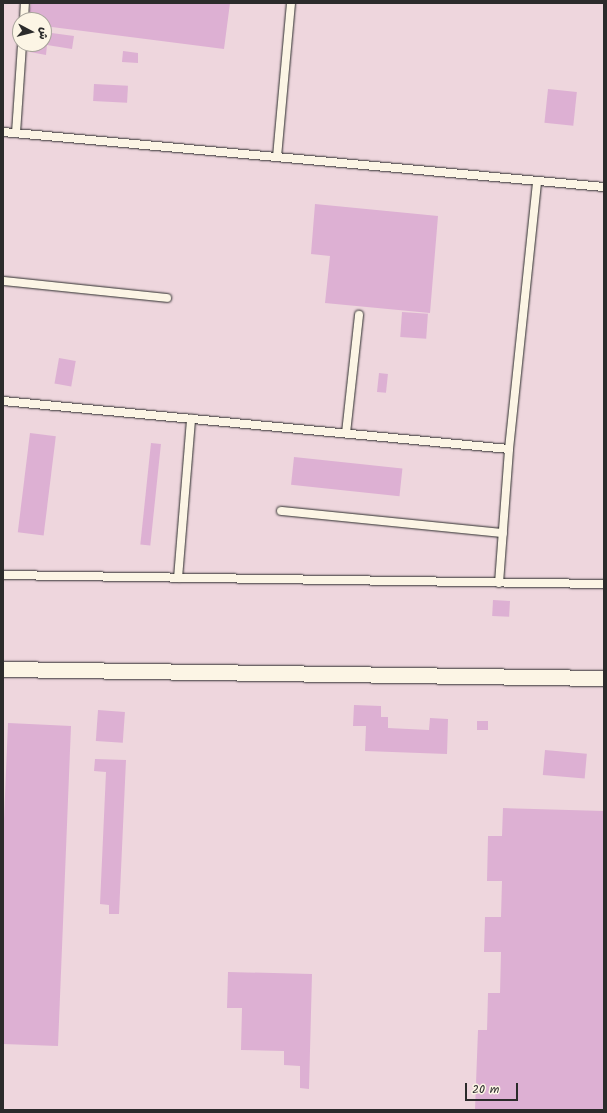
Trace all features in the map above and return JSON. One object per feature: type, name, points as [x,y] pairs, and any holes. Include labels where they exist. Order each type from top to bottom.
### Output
[{"type":"street","points":[[3,669],[604,678]]},
{"type":"lane","points":[[277,157],[291,3]]},
{"type":"lane","points":[[16,133],[21,52]]},
{"type":"lane","points":[[3,132],[604,187]]},
{"type":"lane","points":[[499,583],[509,449],[536,181]]},
{"type":"lane","points":[[3,281],[167,298]]},
{"type":"lane","points":[[346,434],[359,315]]},
{"type":"lane","points":[[3,401],[509,449]]},
{"type":"lane","points":[[178,578],[191,419]]},
{"type":"lane","points":[[280,511],[503,533]]},
{"type":"lane","points":[[3,575],[604,584]]},
{"type":"shaded area","points":[[3,3],[604,3],[604,1110],[3,1110]]},
{"type":"building","points":[[31,3],[230,3],[224,49],[52,27],[52,12],[29,12]]},
{"type":"building","points":[[52,33],[74,36],[72,49],[52,46]]},
{"type":"building","points":[[123,51],[138,53],[138,63],[122,62]]},
{"type":"building","points":[[30,52],[46,52],[46,55]]},
{"type":"building","points":[[94,84],[128,86],[127,103],[93,101]]},
{"type":"building","points":[[548,89],[577,92],[573,126],[544,123]]},
{"type":"building","points":[[315,204],[438,216],[430,313],[325,303],[330,256],[311,254]]},
{"type":"building","points":[[402,312],[428,314],[426,339],[400,337]]},
{"type":"building","points":[[59,358],[76,361],[71,387],[54,384]]},
{"type":"building","points":[[379,373],[388,374],[386,393],[377,392]]},
{"type":"building","points":[[30,433],[56,436],[44,535],[18,532]]},
{"type":"building","points":[[151,443],[161,444],[150,545],[140,544]]},
{"type":"building","points":[[294,457],[402,468],[399,496],[291,485]]},
{"type":"building","points":[[493,600],[510,601],[509,617],[492,616]]},
{"type":"building","points":[[354,705],[381,706],[381,717],[388,717],[388,728],[429,730],[430,718],[448,719],[447,754],[365,751],[366,726],[353,726]]},
{"type":"building","points":[[98,710],[125,712],[123,743],[96,741]]},
{"type":"building","points":[[477,721],[488,721],[488,730],[477,730]]},
{"type":"building","points":[[8,723],[71,726],[58,1046],[3,1044],[3,843]]},
{"type":"building","points":[[545,750],[587,754],[585,779],[543,775]]},
{"type":"building","points":[[95,759],[126,760],[119,914],[109,914],[109,905],[100,904],[106,772],[94,771]]},
{"type":"building","points":[[503,808],[604,811],[604,1110],[475,1110],[478,1030],[487,1030],[488,993],[500,993],[501,952],[484,952],[485,917],[501,917],[502,881],[487,881],[488,836],[502,836]]},
{"type":"building","points":[[228,972],[312,974],[309,1089],[300,1088],[300,1066],[284,1065],[284,1051],[241,1050],[242,1008],[227,1008]]}]
